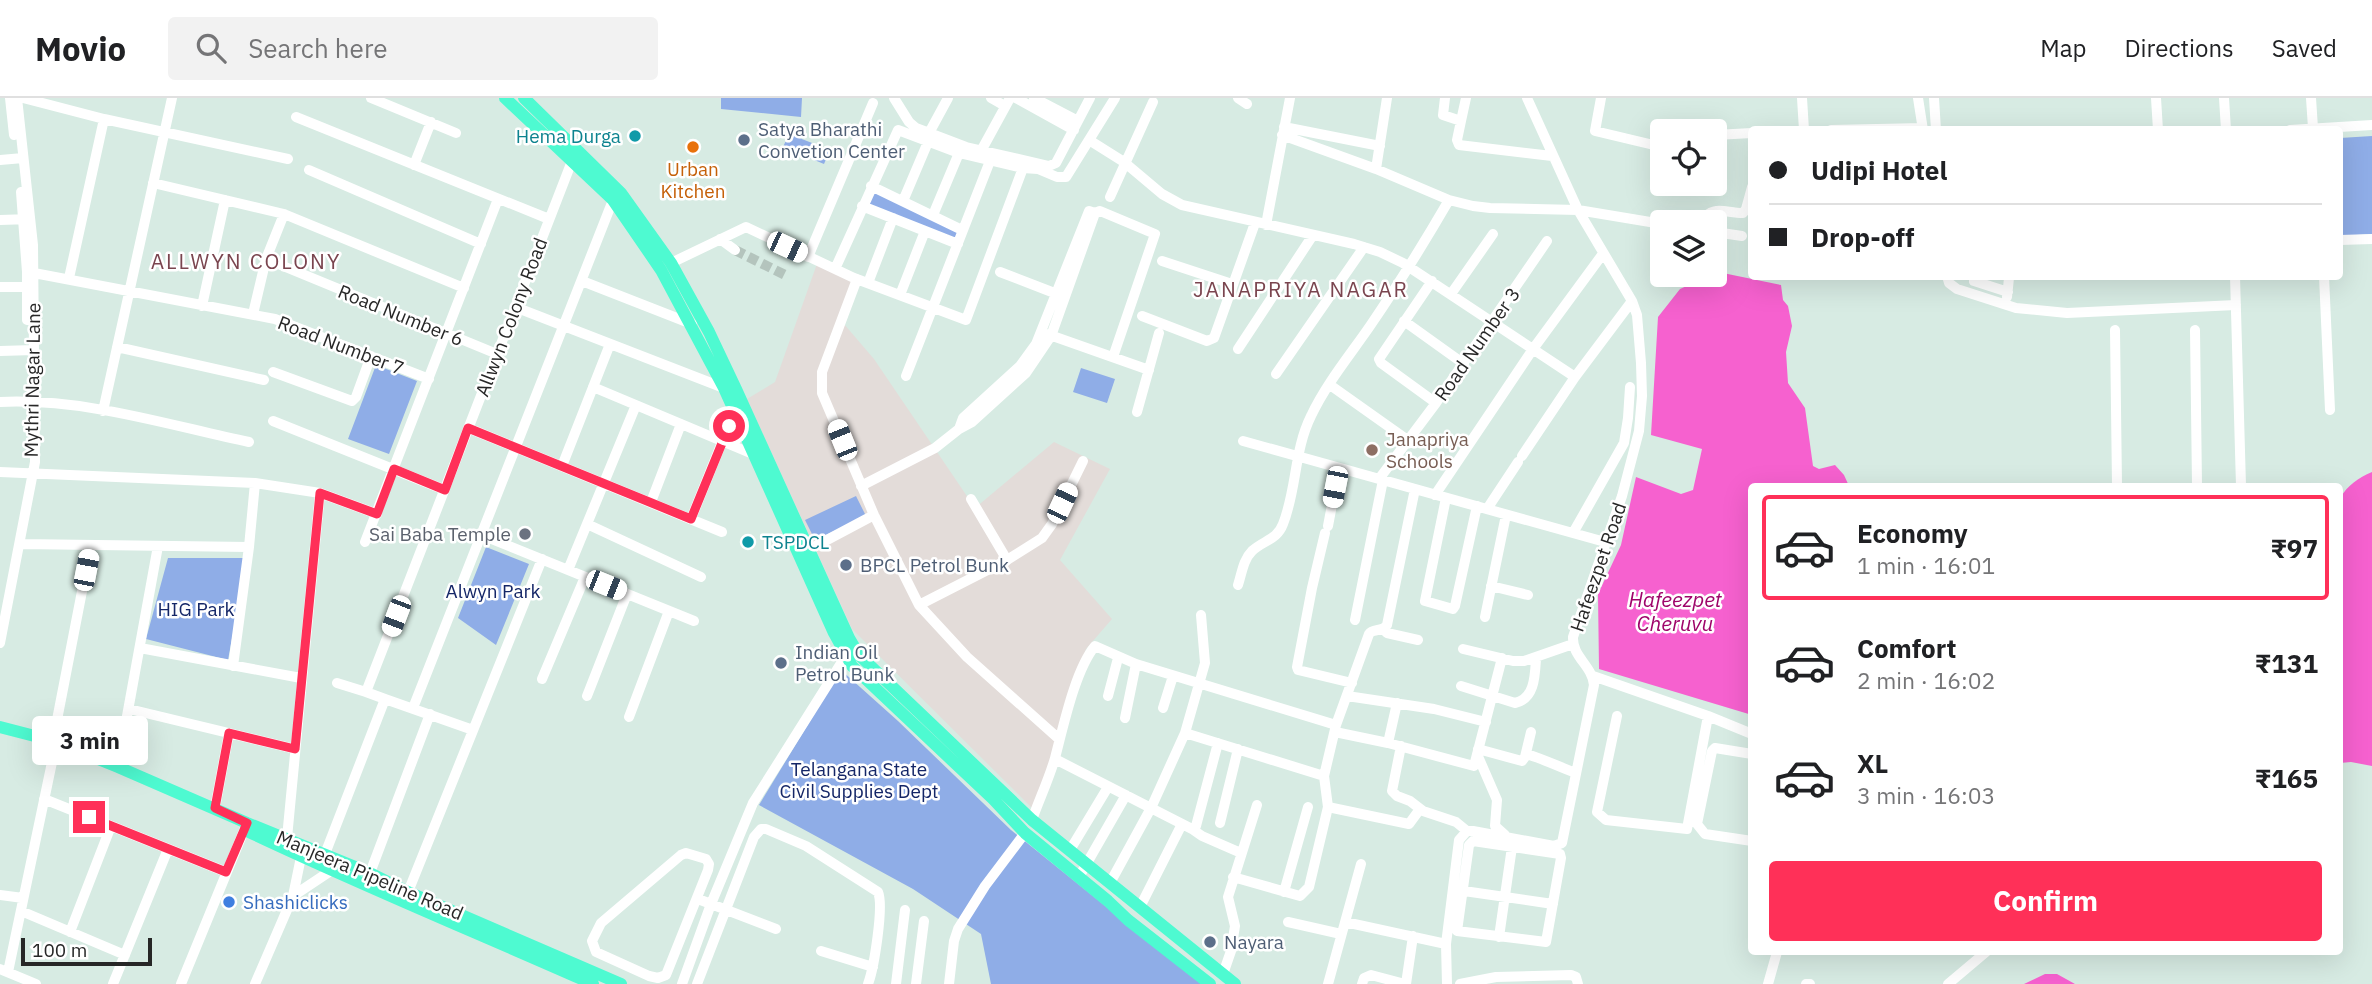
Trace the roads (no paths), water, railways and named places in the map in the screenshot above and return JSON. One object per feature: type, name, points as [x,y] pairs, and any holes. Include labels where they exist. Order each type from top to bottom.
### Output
[{"type":"main road","points":[[505,98],[613,200],[661,270],[692,324],[735,411],[845,657],[879,693],[983,781],[1235,984]]},
{"type":"main road","points":[[524,98],[621,193],[671,263],[709,332],[859,655],[983,781],[1025,833],[1128,920],[1210,984]]},
{"type":"main road","name":"Manjeera Pipeline Road","points":[[0,727],[54,741],[215,808],[301,856],[332,870],[621,984]]},
{"type":"main road","name":"Manjeera Pipeline Road","points":[[0,733],[55,748],[245,826],[287,838],[370,873],[455,918],[593,984]]},
{"type":"street","name":"Mythri Nagar Lane","points":[[10,98],[34,273],[31,287]]},
{"type":"street","name":"Mythri Nagar Lane","points":[[17,98],[20,158]]},
{"type":"street","points":[[23,98],[104,119],[288,159]]},
{"type":"street","points":[[103,411],[172,98]]},
{"type":"street","points":[[371,98],[456,133]]},
{"type":"street","points":[[894,98],[909,122],[928,138],[960,153],[1038,169],[1057,177],[1066,177],[1114,98]]},
{"type":"street","points":[[903,201],[928,138],[948,98]]},
{"type":"street","points":[[981,151],[1008,102],[991,98]]},
{"type":"street","points":[[1016,98],[1076,125]]},
{"type":"street","points":[[1034,98],[1076,125]]},
{"type":"street","points":[[835,269],[898,130],[1053,166],[1090,98]]},
{"type":"street","points":[[1266,225],[1290,98]]},
{"type":"street","points":[[1376,169],[1387,98]]},
{"type":"street","points":[[1445,98],[1443,115],[1461,121]]},
{"type":"street","points":[[1466,98],[1457,140],[1459,145],[1552,156]]},
{"type":"street","name":"Hafeezpet Road","points":[[1527,98],[1578,210],[1602,255],[1632,301],[1637,315],[1642,396],[1639,431],[1622,496],[1573,637],[1574,650],[1593,676]]},
{"type":"street","points":[[1601,98],[1595,131],[1650,144]]},
{"type":"street","points":[[1802,98],[1804,126]]},
{"type":"street","points":[[1918,98],[1923,126]]},
{"type":"street","points":[[1934,98],[1936,126]]},
{"type":"street","points":[[2156,98],[2158,126]]},
{"type":"street","points":[[2224,98],[2226,126]]},
{"type":"street","points":[[2311,98],[2313,126]]},
{"type":"street","points":[[1110,197],[1153,102]]},
{"type":"street","points":[[808,257],[873,103]]},
{"type":"street","points":[[296,117],[549,219]]},
{"type":"street","points":[[69,278],[104,119]]},
{"type":"street","points":[[414,165],[431,122]]},
{"type":"street","points":[[2343,126],[2372,125]]},
{"type":"street","points":[[1283,131],[1380,146]]},
{"type":"street","points":[[1283,131],[1449,200],[1490,208],[1578,210],[1650,222]]},
{"type":"street","points":[[1727,134],[1748,133]]},
{"type":"street","points":[[1089,140],[1125,163],[1162,194],[1182,205],[1380,252],[1432,281],[1575,377]]},
{"type":"street","points":[[933,215],[960,153]]},
{"type":"street","points":[[0,160],[20,158]]},
{"type":"street","name":"Allwyn Colony Road","points":[[366,692],[572,161]]},
{"type":"street","points":[[906,376],[990,161]]},
{"type":"street","points":[[671,263],[746,227],[857,279],[966,320],[1023,168]]},
{"type":"street","points":[[309,170],[481,244]]},
{"type":"street","points":[[153,183],[284,214],[464,288]]},
{"type":"street","points":[[871,186],[962,230]]},
{"type":"street","points":[[365,542],[498,199]]},
{"type":"street","points":[[202,306],[225,200]]},
{"type":"street","points":[[413,708],[613,200]]},
{"type":"street","points":[[1238,585],[1245,561],[1251,552],[1279,533],[1289,508],[1297,456],[1311,416],[1410,267],[1449,200]]},
{"type":"street","points":[[1727,212],[1743,214],[1748,202]]},
{"type":"street","points":[[862,206],[958,244]]},
{"type":"street","points":[[1046,334],[1057,294],[1089,211],[1095,214]]},
{"type":"street","points":[[861,486],[936,448],[972,422],[1026,373],[1046,334],[1095,214],[1100,211],[1153,232],[1156,237],[1112,357]]},
{"type":"street","points":[[253,314],[266,259],[284,214]]},
{"type":"street","points":[[868,283],[893,218]]},
{"type":"street","name":"Mythri Nagar Lane","points":[[0,643],[35,462],[27,219]]},
{"type":"street","points":[[0,220],[27,219]]},
{"type":"street","points":[[1142,316],[1207,341],[1214,338],[1255,223]]},
{"type":"street","points":[[900,295],[925,231]]},
{"type":"street","points":[[1451,294],[1493,234]]},
{"type":"street","points":[[1727,234],[1742,236]]},
{"type":"street","points":[[1238,349],[1313,235]]},
{"type":"street","points":[[720,239],[734,250]]},
{"type":"street","points":[[2343,240],[2372,239]]},
{"type":"street","name":"Road Number 3","points":[[1381,480],[1464,364],[1547,240]]},
{"type":"street","points":[[1276,374],[1364,247]]},
{"type":"street","points":[[1602,255],[1533,349],[1441,496],[1425,601],[1453,609],[1482,508],[1632,301]]},
{"type":"street","name":"Road Number 6","points":[[266,259],[497,354]]},
{"type":"street","points":[[1162,261],[1233,284]]},
{"type":"street","points":[[1000,272],[1057,294]]},
{"type":"street","name":"Road Number 7","points":[[34,273],[275,319],[429,379]]},
{"type":"street","points":[[857,279],[821,383],[822,393],[874,516],[919,606],[967,657],[1059,739]]},
{"type":"street","points":[[1948,280],[1949,284],[1957,289],[2005,305],[2067,313],[2236,306]]},
{"type":"street","points":[[1974,280],[2008,292]]},
{"type":"street","points":[[2005,305],[2009,280]]},
{"type":"street","points":[[2235,280],[2241,483]]},
{"type":"street","points":[[2324,280],[2330,410]]},
{"type":"street","points":[[582,281],[692,324]]},
{"type":"street","points":[[1432,281],[1380,359],[1381,363],[1436,403]]},
{"type":"street","points":[[0,288],[31,287]]},
{"type":"street","points":[[515,307],[724,388]]},
{"type":"street","points":[[1404,321],[1464,364]]},
{"type":"street","points":[[2115,330],[2117,483]]},
{"type":"street","points":[[2195,330],[2197,483]]},
{"type":"street","points":[[1137,412],[1159,333]]},
{"type":"street","points":[[1046,334],[1149,370]]},
{"type":"street","points":[[562,466],[610,344]]},
{"type":"street","points":[[117,347],[264,380]]},
{"type":"street","points":[[0,351],[30,350]]},
{"type":"street","points":[[273,372],[352,401],[356,397],[371,356]]},
{"type":"street","points":[[1330,385],[1409,440]]},
{"type":"street","points":[[593,387],[755,455]]},
{"type":"street","points":[[1573,533],[1624,443],[1630,387]]},
{"type":"street","points":[[0,402],[32,401],[103,411],[249,442]]},
{"type":"street","points":[[568,570],[636,405]]},
{"type":"street","points":[[691,519],[735,411]]},
{"type":"street","points":[[273,421],[445,490]]},
{"type":"street","points":[[650,502],[681,424]]},
{"type":"street","points":[[468,428],[722,531]]},
{"type":"street","points":[[1243,441],[1605,542]]},
{"type":"street","points":[[919,606],[1034,543],[1047,531],[1083,460]]},
{"type":"street","points":[[1339,468],[1297,667],[1298,670],[1352,683]]},
{"type":"street","points":[[0,472],[32,471],[255,483],[320,493],[377,514]]},
{"type":"street","points":[[1355,620],[1381,480]]},
{"type":"street","points":[[233,666],[255,483]]},
{"type":"street","points":[[1233,877],[1300,896],[1309,887],[1328,807],[1324,776],[1336,729],[1369,634],[1387,625],[1415,489]]},
{"type":"street","points":[[287,838],[320,493]]},
{"type":"street","points":[[971,499],[1007,560]]},
{"type":"street","points":[[1485,617],[1506,515]]},
{"type":"street","points":[[810,549],[874,516]]},
{"type":"street","points":[[587,524],[701,576]]},
{"type":"street","points":[[482,535],[694,621]]},
{"type":"street","points":[[20,544],[249,547]]},
{"type":"street","points":[[55,725],[91,545]]},
{"type":"street","points":[[121,749],[158,546]]},
{"type":"street","points":[[408,892],[542,559]]},
{"type":"street","points":[[542,679],[585,577]]},
{"type":"street","points":[[1491,586],[1528,595]]},
{"type":"street","points":[[587,696],[627,594]]},
{"type":"street","points":[[629,717],[669,611]]},
{"type":"street","points":[[1110,883],[1151,808],[1185,733],[1205,663],[1201,615]]},
{"type":"street","points":[[1383,629],[1387,633],[1418,640]]},
{"type":"street","points":[[1463,649],[1524,661],[1573,644]]},
{"type":"street","points":[[1032,820],[1055,759],[1083,666],[1095,646],[1118,658],[1336,729],[1474,765],[1502,658]]},
{"type":"street","points":[[140,648],[302,678]]},
{"type":"street","points":[[682,984],[711,904],[753,803],[845,657]]},
{"type":"street","points":[[1108,695],[1118,658]]},
{"type":"street","points":[[1461,686],[1492,697],[1515,703],[1522,702],[1530,692],[1536,658]]},
{"type":"street","points":[[1125,718],[1136,664]]},
{"type":"street","points":[[1164,708],[1173,676]]},
{"type":"street","points":[[1401,746],[1392,791],[1397,796],[1420,809],[1456,822],[1467,831],[1554,846],[1562,843],[1594,685],[1593,676],[1748,732]]},
{"type":"street","points":[[337,683],[473,730]]},
{"type":"street","points":[[1347,696],[1434,709],[1486,722]]},
{"type":"street","points":[[325,854],[385,699]]},
{"type":"street","points":[[1388,743],[1397,703]]},
{"type":"street","points":[[129,709],[295,749]]},
{"type":"street","points":[[370,873],[430,715]]},
{"type":"street","points":[[1617,716],[1597,812],[1606,821],[1687,829],[1708,716]]},
{"type":"street","points":[[1478,751],[1522,761],[1531,732]]},
{"type":"street","points":[[215,808],[229,733]]},
{"type":"street","points":[[1185,733],[1324,776]]},
{"type":"street","points":[[1187,827],[1196,826],[1218,743]]},
{"type":"street","points":[[36,984],[4,970],[21,911],[55,748]]},
{"type":"street","points":[[1748,753],[1716,748],[1712,751],[1697,824],[1705,834],[1748,840]]},
{"type":"street","points":[[1220,823],[1238,749]]},
{"type":"street","points":[[1478,751],[1497,800],[1495,826],[1506,836]]},
{"type":"street","points":[[1526,754],[1576,773]]},
{"type":"street","points":[[1055,759],[1202,836],[1241,853]]},
{"type":"street","points":[[1070,850],[1108,787]]},
{"type":"street","points":[[1079,877],[1126,795]]},
{"type":"street","points":[[44,799],[226,872]]},
{"type":"street","points":[[1223,974],[1231,951],[1235,926],[1228,897],[1257,805]]},
{"type":"street","points":[[1284,891],[1308,807]]},
{"type":"street","points":[[1328,807],[1409,824],[1420,809]]},
{"type":"street","points":[[70,932],[111,826]]},
{"type":"street","points":[[181,984],[245,826]]},
{"type":"street","points":[[1140,907],[1187,827]]},
{"type":"street","points":[[697,984],[754,837],[761,829],[806,846],[878,892],[880,899],[873,967],[868,984]]},
{"type":"street","points":[[1447,984],[1446,944],[1467,831]]},
{"type":"street","points":[[948,984],[958,929],[985,886],[1025,833]]},
{"type":"street","points":[[1457,890],[1457,931],[1546,942],[1560,854],[1473,841],[1464,844]]},
{"type":"street","points":[[1499,937],[1512,847]]},
{"type":"street","points":[[113,984],[168,849]]},
{"type":"street","points":[[693,854],[706,859],[709,864],[698,899],[663,977],[649,975],[596,952],[592,941],[601,923],[681,855],[693,854]]},
{"type":"street","points":[[255,984],[293,896],[301,856]]},
{"type":"street","points":[[1328,984],[1361,864]]},
{"type":"street","points":[[293,896],[332,870]]},
{"type":"street","points":[[1457,890],[1553,904]]},
{"type":"street","points":[[0,895],[23,898]]},
{"type":"street","points":[[698,899],[776,929]]},
{"type":"street","points":[[897,984],[905,910]]},
{"type":"street","points":[[21,911],[125,955]]},
{"type":"street","points":[[916,984],[924,921]]},
{"type":"street","points":[[1288,922],[1341,934]]},
{"type":"street","points":[[1345,922],[1446,944]]},
{"type":"street","points":[[1362,984],[1364,978],[1371,975],[1406,984],[1413,936]]},
{"type":"street","points":[[821,950],[873,967]]},
{"type":"street","points":[[1768,984],[1776,955]]},
{"type":"street","points":[[1948,984],[1982,955]]},
{"type":"street","points":[[1460,984],[1496,977],[1519,980],[1571,975],[1576,977],[1578,984]]},
{"type":"water","name":"Hafeezpet Cheruvu","points":[[1727,274],[1781,285],[1792,326],[1786,352],[1788,383],[1805,408],[1813,466],[1819,469],[1835,465],[1848,483],[1748,483],[1748,714],[1599,669],[1598,594],[1621,545],[1636,477],[1681,494],[1693,490],[1702,449],[1651,435],[1658,317],[1680,289],[1727,287]]},
{"type":"water","points":[[2372,472],[2372,766],[2343,763],[2343,494]]},
{"type":"water","points":[[2045,974],[2057,974],[2075,984],[2024,984]]},
{"type":"tunnel","points":[[735,250],[787,276]]},
{"type":"place","name":"Hema Durga","points":[[635,136]]},
{"type":"place","name":"Satya Bharathi Convetion Center","points":[[744,140]]},
{"type":"place","name":"Urban Kitchen","points":[[693,147]]},
{"type":"place","name":"Janapriya Schools","points":[[1372,450]]},
{"type":"place","name":"Sai Baba Temple","points":[[525,534]]},
{"type":"place","name":"TSPDCL","points":[[748,542]]},
{"type":"place","name":"BPCL Petrol Bunk","points":[[846,565]]},
{"type":"place","name":"Indian Oil Petrol Bunk","points":[[781,663]]},
{"type":"place","name":"Shashiclicks","points":[[229,902]]},
{"type":"place","name":"Nayara","points":[[1210,942]]},
{"type":"district","name":"ALLWYN COLONY","points":[[246,261]]},
{"type":"district","name":"JANAPRIYA NAGAR","points":[[1301,289]]},
{"type":"park label","name":"Alwyn Park","points":[[493,591]]},
{"type":"park label","name":"HIG Park","points":[[196,609]]},
{"type":"park label","name":"Telangana State Civil Supplies Dept","points":[[859,780]]}]
